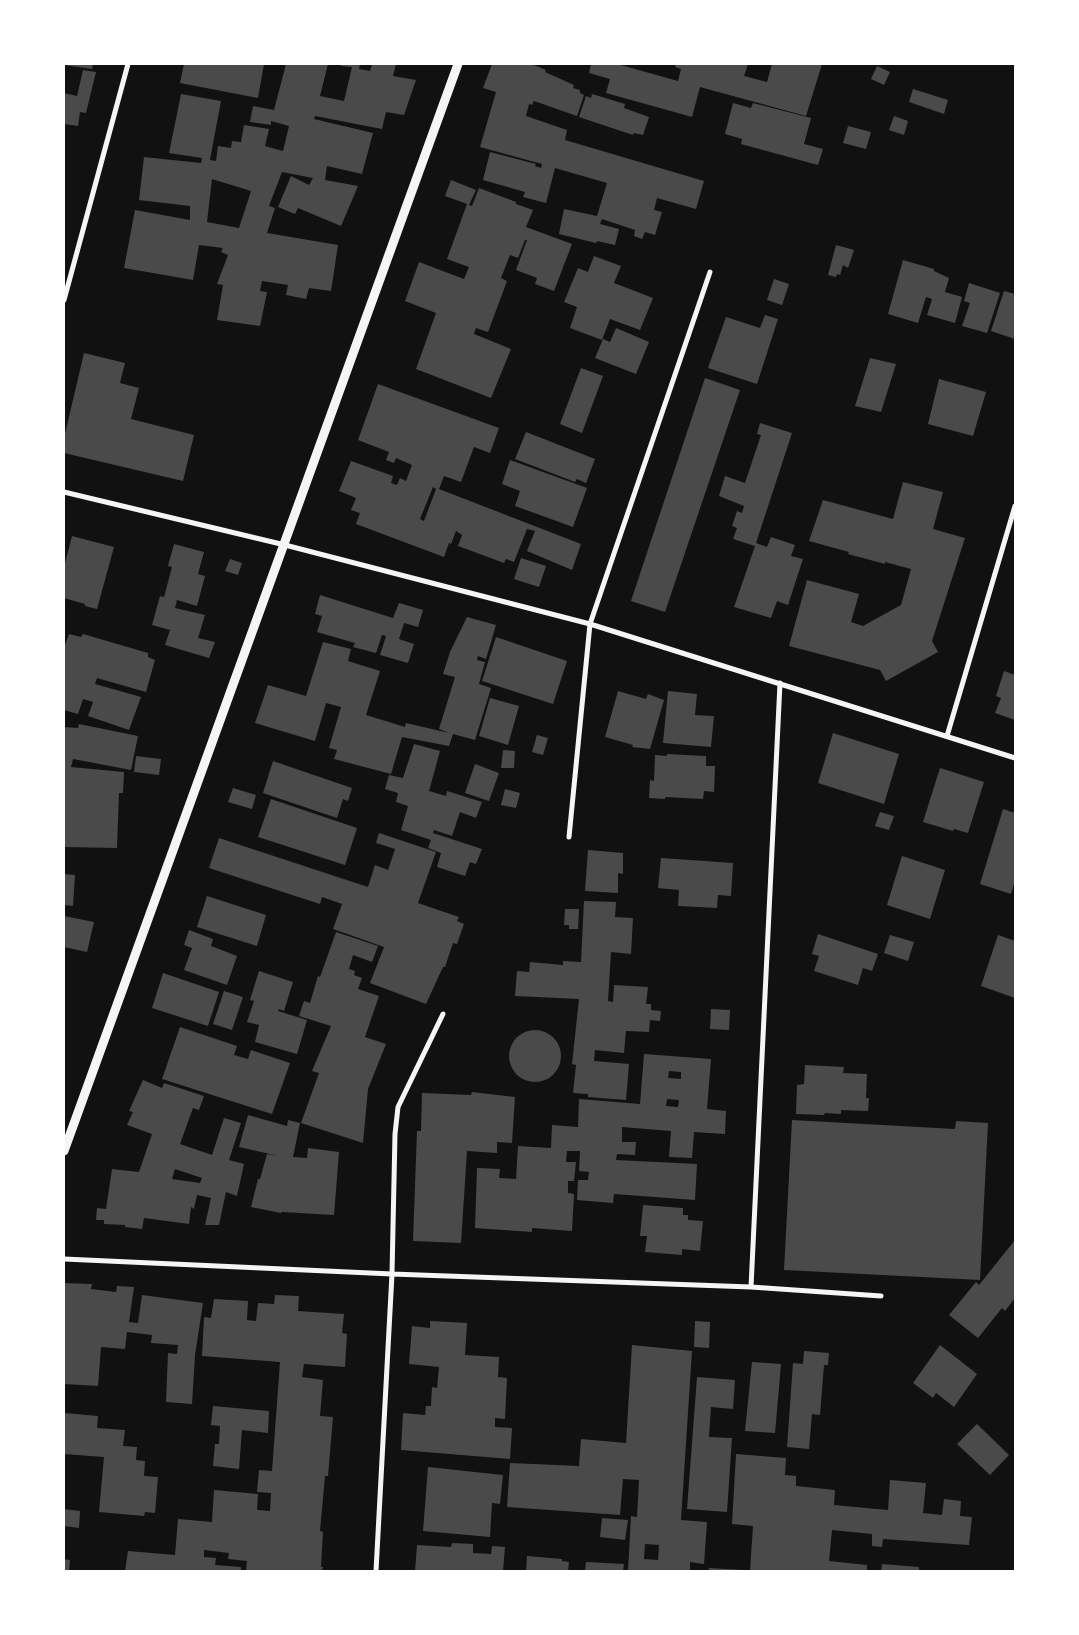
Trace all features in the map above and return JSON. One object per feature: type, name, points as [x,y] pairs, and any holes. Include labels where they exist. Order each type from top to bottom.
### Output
[{"type":"street","points":[[64,300],[128,64]]},
{"type":"street","points":[[64,1151],[180,826],[285,545],[458,64]]},
{"type":"street","points":[[569,838],[590,624],[710,272]]},
{"type":"street","points":[[64,492],[285,545],[590,624],[1015,758]]},
{"type":"street","points":[[947,736],[1015,506]]},
{"type":"street","points":[[751,1287],[780,684]]},
{"type":"street","points":[[376,1571],[392,1274],[395,1134],[398,1107],[443,1014]]},
{"type":"street","points":[[64,1259],[392,1274],[751,1287],[882,1296]]},
{"type":"building","points":[[64,64],[93,64],[92,69]]},
{"type":"building","points":[[184,64],[264,64],[258,98],[180,83]]},
{"type":"building","points":[[286,64],[328,64],[320,96],[344,101],[352,67],[341,66],[342,64],[360,64],[359,69],[370,71],[372,64],[396,64],[393,76],[416,80],[404,115],[386,112],[382,129],[315,116],[314,119],[373,133],[362,174],[327,166],[325,180],[358,186],[341,226],[298,208],[295,214],[278,207],[291,176],[309,185],[313,178],[282,172],[269,206],[275,208],[267,233],[338,245],[331,291],[309,288],[306,299],[286,295],[288,285],[262,281],[260,291],[267,292],[260,326],[217,320],[223,285],[217,284],[228,255],[221,252],[223,248],[199,245],[193,280],[124,268],[135,210],[190,220],[190,206],[139,200],[144,157],[201,163],[202,158],[169,153],[181,94],[221,101],[210,160],[216,161],[218,146],[231,148],[232,141],[241,142],[244,125],[269,129],[265,146],[283,151],[289,126],[271,121],[271,125],[250,122],[253,106],[274,110]],"holes":[[[212,179],[251,191],[239,228],[207,222]]]},
{"type":"building","points":[[492,64],[531,64],[574,85],[573,88],[580,90],[580,93],[584,95],[577,116],[534,101],[532,105],[529,104],[526,116],[567,130],[565,140],[704,181],[696,209],[657,198],[654,210],[662,212],[655,235],[645,232],[642,239],[634,236],[635,230],[602,219],[600,224],[619,229],[615,245],[597,241],[596,243],[559,234],[564,209],[597,216],[607,183],[555,168],[546,203],[523,197],[525,192],[483,180],[490,152],[536,164],[535,166],[541,168],[542,164],[480,147],[496,92],[483,88]]},
{"type":"building","points":[[591,64],[617,64],[678,81],[681,69],[675,67],[676,64],[748,64],[744,76],[767,82],[772,64],[822,64],[806,116],[700,87],[692,117],[606,93],[610,79],[589,73]]},
{"type":"building","points":[[877,66],[890,72],[884,85],[871,79]]},
{"type":"building","points":[[83,70],[96,72],[86,113],[80,112],[78,126],[64,124],[64,93],[77,96]]},
{"type":"building","points":[[913,89],[948,100],[944,114],[909,102]]},
{"type":"building","points":[[592,94],[625,104],[624,108],[649,117],[643,135],[634,133],[633,135],[579,117],[586,96],[591,98]]},
{"type":"building","points":[[733,103],[751,108],[753,103],[811,118],[804,144],[823,149],[818,165],[741,144],[742,139],[725,134]]},
{"type":"building","points":[[894,116],[908,121],[904,135],[889,130]]},
{"type":"building","points":[[848,126],[871,132],[866,149],[843,143]]},
{"type":"building","points":[[451,180],[476,190],[469,205],[472,206],[479,188],[516,202],[516,204],[533,210],[526,227],[572,244],[554,291],[535,284],[537,278],[516,270],[527,240],[525,240],[518,258],[510,255],[501,278],[507,281],[488,332],[476,328],[474,334],[511,349],[491,398],[416,369],[436,313],[405,301],[419,262],[464,279],[469,267],[447,259],[467,204],[445,196]]},
{"type":"building","points":[[836,245],[854,250],[848,268],[843,265],[840,275],[837,274],[836,277],[828,275]]},
{"type":"building","points":[[594,256],[621,266],[614,283],[653,298],[640,330],[610,319],[602,340],[570,328],[577,307],[564,302],[578,268],[588,272]]},
{"type":"building","points":[[903,260],[934,269],[934,271],[949,278],[945,292],[962,297],[955,323],[927,315],[932,299],[926,297],[918,323],[888,314]]},
{"type":"building","points":[[774,279],[789,284],[782,305],[767,300]]},
{"type":"building","points":[[969,283],[1000,293],[987,333],[962,326],[970,303],[964,301]]},
{"type":"building","points":[[1004,291],[1015,294],[1015,339],[991,331]]},
{"type":"building","points":[[765,315],[778,319],[757,384],[708,368],[726,317],[760,328]]},
{"type":"building","points":[[616,328],[649,342],[636,374],[595,358],[603,339],[610,342]]},
{"type":"building","points":[[84,353],[125,363],[120,383],[139,388],[131,419],[194,435],[183,481],[64,453],[64,438]]},
{"type":"building","points":[[870,358],[896,364],[881,412],[855,406]]},
{"type":"building","points":[[581,368],[603,376],[582,433],[560,424]]},
{"type":"building","points":[[705,378],[740,390],[665,612],[631,601]]},
{"type":"building","points":[[939,379],[986,392],[973,436],[928,424]]},
{"type":"building","points":[[378,384],[499,428],[490,453],[474,447],[461,482],[444,476],[439,489],[581,544],[572,570],[527,551],[535,531],[527,529],[514,562],[506,559],[504,563],[458,546],[462,535],[456,531],[444,557],[356,524],[360,513],[351,510],[356,498],[339,491],[351,461],[393,476],[391,483],[397,485],[400,478],[406,481],[412,465],[396,458],[394,463],[386,460],[389,452],[358,440]],"holes":[[[433,487],[436,489],[424,521],[420,519]]]},
{"type":"building","points":[[760,423],[792,433],[756,543],[767,547],[771,537],[795,545],[791,556],[803,559],[788,605],[777,601],[771,618],[734,607],[755,546],[733,539],[737,528],[732,526],[737,511],[742,513],[744,506],[719,496],[725,476],[745,483],[761,435],[757,434]]},
{"type":"building","points":[[526,432],[595,459],[586,483],[577,479],[575,482],[515,459]]},
{"type":"building","points":[[510,460],[587,488],[573,527],[515,506],[520,491],[502,484]]},
{"type":"building","points":[[903,482],[943,492],[933,529],[965,538],[932,641],[938,652],[886,681],[880,670],[789,646],[807,580],[859,594],[851,622],[863,626],[901,605],[911,569],[848,554],[849,552],[809,541],[823,500],[893,519]]},
{"type":"building","points":[[72,536],[114,547],[97,609],[64,598],[64,567]]},
{"type":"building","points":[[174,544],[204,552],[198,574],[205,576],[197,606],[177,600],[175,608],[205,615],[198,638],[215,642],[209,658],[165,645],[170,630],[152,625],[160,596],[164,597],[172,567],[168,566]]},
{"type":"building","points":[[521,558],[546,566],[539,587],[514,579]]},
{"type":"building","points":[[230,559],[242,563],[238,575],[225,571]]},
{"type":"building","points":[[320,595],[393,618],[399,603],[423,610],[418,627],[404,623],[399,639],[414,644],[408,663],[380,655],[386,636],[382,635],[376,653],[353,647],[355,643],[317,632],[322,616],[315,614]]},
{"type":"building","points":[[467,617],[496,625],[486,659],[478,656],[477,660],[485,662],[479,684],[491,688],[475,740],[453,734],[449,746],[402,737],[391,774],[334,759],[337,750],[329,748],[341,707],[326,703],[315,741],[255,723],[268,685],[306,696],[323,642],[351,649],[348,661],[380,671],[366,715],[405,727],[406,723],[449,733],[439,729],[455,677],[443,674],[450,652]]},
{"type":"building","points":[[69,634],[81,637],[83,634],[148,653],[148,657],[155,660],[146,692],[97,678],[95,684],[141,697],[129,730],[88,716],[93,702],[83,699],[78,714],[64,710],[64,644]]},
{"type":"building","points":[[496,637],[567,661],[553,704],[482,681]]},
{"type":"building","points":[[1004,671],[1015,675],[1015,720],[995,713],[1001,698],[996,696]]},
{"type":"building","points":[[618,691],[646,699],[648,694],[664,700],[650,749],[632,747],[633,745],[605,737]]},
{"type":"building","points":[[668,691],[697,694],[695,715],[714,716],[711,747],[663,743]]},
{"type":"building","points":[[490,698],[519,706],[508,745],[479,736]]},
{"type":"building","points":[[79,724],[138,736],[131,770],[73,759],[71,767],[124,772],[123,793],[119,793],[117,848],[64,847],[64,727],[78,728]]},
{"type":"building","points":[[833,733],[899,754],[884,804],[818,783]]},
{"type":"building","points":[[537,735],[548,738],[543,755],[532,752]]},
{"type":"building","points":[[414,744],[440,751],[429,791],[446,796],[447,791],[482,802],[476,818],[460,812],[452,836],[434,830],[433,833],[482,849],[476,864],[470,862],[465,876],[437,867],[441,853],[428,848],[431,840],[401,830],[408,806],[396,802],[398,793],[385,789],[389,775],[403,778]]},
{"type":"building","points":[[503,750],[515,751],[514,768],[501,768]]},
{"type":"building","points":[[667,754],[706,756],[706,766],[715,766],[714,792],[704,791],[703,799],[649,798],[650,780],[654,781],[655,755],[667,756]]},
{"type":"building","points":[[136,756],[161,759],[159,775],[134,772]]},
{"type":"building","points":[[273,761],[352,788],[348,801],[343,799],[337,818],[263,793]]},
{"type":"building","points":[[475,764],[499,773],[489,801],[465,793]]},
{"type":"building","points":[[940,768],[984,782],[968,833],[954,829],[953,831],[923,822]]},
{"type":"building","points":[[233,788],[256,795],[252,809],[228,802]]},
{"type":"building","points":[[505,789],[520,793],[516,808],[501,805]]},
{"type":"building","points":[[271,799],[357,828],[345,865],[258,837]]},
{"type":"building","points":[[1003,809],[1015,813],[1015,880],[1011,894],[980,884]]},
{"type":"building","points":[[880,812],[894,816],[889,830],[875,826]]},
{"type":"building","points":[[379,833],[436,852],[418,903],[459,917],[457,921],[464,924],[457,944],[453,943],[445,967],[443,967],[426,1004],[370,983],[384,947],[333,929],[342,904],[322,897],[320,904],[209,868],[219,838],[368,887],[375,865],[388,870],[395,849],[376,843]]},
{"type":"building","points":[[588,850],[623,853],[623,874],[618,873],[618,893],[585,891]]},
{"type":"building","points":[[902,856],[945,870],[930,919],[887,905]]},
{"type":"building","points":[[661,858],[733,863],[731,896],[718,895],[717,908],[678,906],[679,890],[658,888]]},
{"type":"building","points":[[64,874],[75,875],[73,906],[64,905]]},
{"type":"building","points":[[207,896],[266,915],[257,946],[197,927]]},
{"type":"building","points":[[584,901],[616,902],[615,917],[633,918],[631,954],[611,952],[608,1001],[613,1002],[614,985],[648,987],[646,1004],[651,1004],[651,1010],[661,1011],[660,1021],[650,1020],[649,1032],[626,1031],[624,1053],[595,1050],[594,1061],[629,1064],[626,1100],[588,1097],[588,1094],[573,1093],[576,1065],[572,1064],[579,999],[515,996],[517,971],[529,972],[530,962],[563,965],[563,961],[581,962]]},
{"type":"building","points":[[565,909],[579,909],[578,929],[569,929],[569,925],[564,925]]},
{"type":"building","points":[[64,916],[94,922],[87,952],[64,947]]},
{"type":"building","points":[[189,930],[213,939],[211,946],[237,956],[227,985],[184,970],[192,948],[184,945]]},
{"type":"building","points":[[336,932],[378,946],[372,962],[353,955],[349,969],[355,971],[354,975],[362,978],[358,989],[379,996],[365,1037],[386,1044],[368,1089],[363,1143],[301,1123],[319,1073],[312,1071],[331,1026],[299,1016],[304,1001],[310,1003],[318,976],[320,977]]},
{"type":"building","points":[[818,934],[878,954],[872,971],[863,968],[858,985],[814,971],[819,956],[812,954]]},
{"type":"building","points":[[890,935],[914,942],[908,961],[884,953]]},
{"type":"building","points":[[998,935],[1015,941],[1015,998],[981,986]]},
{"type":"building","points":[[259,971],[293,982],[284,1011],[279,1009],[278,1011],[307,1020],[297,1054],[255,1042],[259,1025],[247,1022],[254,1001],[250,1000]]},
{"type":"building","points":[[163,973],[219,992],[208,1026],[152,1008]]},
{"type":"building","points":[[224,991],[243,997],[232,1030],[213,1024]]},
{"type":"building","points":[[711,1009],[730,1010],[729,1030],[710,1029]]},
{"type":"building","points":[[180,1027],[237,1046],[234,1055],[248,1059],[251,1050],[290,1063],[272,1114],[162,1079]]},
{"type":"building","points":[[530,1030],[540,1030],[554,1037],[561,1051],[561,1061],[554,1075],[540,1082],[530,1082],[520,1078],[513,1071],[509,1061],[509,1051],[513,1041],[520,1034]]},
{"type":"building","points":[[644,1054],[711,1059],[707,1109],[726,1111],[725,1134],[694,1132],[692,1158],[669,1157],[671,1131],[622,1127],[622,1142],[636,1142],[635,1155],[617,1154],[616,1160],[697,1164],[695,1200],[614,1194],[613,1203],[577,1200],[578,1180],[588,1180],[589,1172],[579,1171],[580,1151],[567,1151],[566,1162],[576,1162],[574,1181],[568,1181],[568,1193],[574,1194],[572,1231],[532,1228],[532,1232],[475,1228],[477,1168],[500,1169],[499,1178],[516,1179],[518,1146],[551,1148],[552,1125],[578,1127],[579,1099],[640,1104]],"holes":[[[669,1071],[681,1072],[681,1079],[668,1078]],[[667,1099],[679,1100],[678,1107],[666,1106]]]},
{"type":"building","points":[[805,1065],[844,1067],[843,1073],[867,1074],[866,1098],[869,1098],[868,1111],[841,1110],[841,1114],[825,1113],[824,1115],[796,1114],[797,1085],[804,1084]]},
{"type":"building","points":[[143,1080],[162,1088],[164,1083],[204,1096],[199,1110],[193,1108],[180,1144],[212,1155],[224,1118],[241,1123],[229,1160],[244,1164],[237,1196],[226,1192],[219,1225],[205,1225],[211,1198],[197,1195],[194,1209],[191,1207],[189,1224],[144,1218],[142,1229],[125,1227],[125,1225],[104,1224],[104,1220],[96,1220],[97,1208],[106,1209],[112,1169],[139,1172],[152,1134],[127,1125],[133,1112],[129,1111]],"holes":[[[175,1169],[202,1178],[200,1183],[172,1179]]]},
{"type":"building","points":[[472,1092],[515,1097],[512,1143],[497,1142],[497,1153],[467,1151],[461,1243],[413,1241],[417,1131],[421,1131],[422,1093],[471,1095]]},
{"type":"building","points":[[248,1115],[287,1126],[288,1120],[300,1123],[293,1157],[307,1158],[308,1148],[339,1152],[334,1215],[281,1213],[251,1207],[267,1154],[279,1156],[239,1147]]},
{"type":"building","points":[[792,1120],[955,1129],[956,1121],[988,1123],[980,1280],[784,1270]]},
{"type":"building","points":[[643,1205],[683,1208],[683,1215],[688,1215],[688,1220],[703,1221],[700,1251],[682,1249],[682,1255],[645,1252],[647,1236],[640,1236]]},
{"type":"building","points":[[1015,1240],[1015,1298],[1005,1311],[1002,1308],[978,1338],[949,1315],[976,1282],[979,1285]]},
{"type":"building","points":[[64,1283],[92,1284],[91,1289],[116,1292],[117,1286],[134,1287],[129,1322],[138,1323],[142,1295],[203,1303],[195,1355],[192,1404],[166,1402],[168,1353],[177,1354],[178,1345],[151,1343],[152,1335],[127,1332],[125,1349],[101,1347],[98,1386],[64,1384]]},
{"type":"building","points":[[275,1295],[299,1296],[298,1311],[344,1314],[342,1333],[347,1334],[345,1367],[304,1364],[302,1377],[323,1380],[320,1416],[333,1417],[328,1476],[325,1476],[320,1531],[323,1532],[322,1571],[246,1571],[247,1561],[228,1559],[229,1553],[204,1550],[204,1557],[216,1558],[215,1565],[241,1567],[241,1571],[125,1571],[128,1551],[175,1555],[178,1519],[212,1522],[214,1490],[258,1494],[257,1510],[270,1511],[271,1493],[257,1492],[259,1470],[272,1471],[280,1362],[202,1356],[204,1317],[211,1318],[214,1299],[248,1301],[247,1320],[256,1321],[258,1303],[274,1304]]},
{"type":"building","points":[[430,1321],[467,1323],[465,1355],[499,1357],[498,1377],[507,1378],[505,1419],[495,1418],[495,1427],[512,1428],[510,1459],[401,1450],[403,1413],[425,1415],[426,1406],[431,1406],[432,1387],[437,1388],[439,1367],[409,1364],[412,1326],[430,1328]]},
{"type":"building","points":[[695,1321],[710,1322],[709,1348],[694,1347]]},
{"type":"building","points":[[632,1345],[692,1351],[681,1520],[707,1522],[704,1564],[690,1562],[690,1571],[628,1571],[631,1516],[637,1517],[639,1480],[623,1479],[620,1515],[507,1507],[510,1463],[579,1466],[581,1439],[626,1443]],"holes":[[[645,1544],[659,1545],[658,1560],[644,1559]]]},
{"type":"building","points":[[940,1345],[977,1374],[954,1407],[936,1393],[933,1398],[913,1383]]},
{"type":"building","points":[[804,1351],[829,1353],[828,1365],[824,1365],[820,1415],[812,1414],[809,1449],[787,1447],[793,1363],[803,1364]]},
{"type":"building","points":[[752,1362],[781,1364],[775,1433],[745,1431]]},
{"type":"building","points":[[697,1377],[735,1380],[733,1409],[711,1407],[709,1437],[732,1438],[727,1512],[687,1509]]},
{"type":"building","points":[[213,1406],[269,1411],[268,1433],[242,1430],[239,1469],[213,1466],[215,1444],[219,1444],[220,1426],[211,1425]]},
{"type":"building","points":[[64,1413],[98,1416],[97,1428],[125,1430],[123,1446],[137,1447],[136,1460],[145,1461],[144,1476],[158,1477],[155,1513],[145,1512],[144,1516],[99,1512],[104,1457],[64,1454]]},
{"type":"building","points":[[977,1424],[1009,1455],[990,1475],[957,1444]]},
{"type":"building","points":[[736,1454],[786,1458],[785,1475],[796,1476],[796,1486],[835,1490],[834,1505],[888,1510],[890,1480],[926,1483],[923,1513],[942,1515],[944,1499],[961,1501],[960,1516],[972,1517],[969,1545],[883,1539],[882,1547],[872,1546],[872,1534],[832,1530],[829,1561],[867,1565],[867,1571],[750,1571],[753,1526],[732,1524]]},
{"type":"building","points":[[428,1467],[503,1475],[500,1504],[492,1503],[490,1537],[423,1531]]},
{"type":"building","points":[[64,1509],[80,1511],[79,1528],[64,1526]]},
{"type":"building","points":[[602,1518],[628,1520],[625,1540],[600,1537]]},
{"type":"building","points":[[452,1543],[473,1544],[473,1553],[491,1554],[492,1546],[505,1547],[503,1571],[415,1571],[417,1545],[451,1547]]},
{"type":"building","points":[[527,1556],[562,1559],[562,1561],[569,1562],[568,1571],[526,1571]]},
{"type":"building","points":[[64,1559],[70,1560],[69,1571],[64,1571]]},
{"type":"building","points":[[586,1562],[624,1564],[623,1571],[585,1571]]},
{"type":"building","points":[[882,1564],[919,1567],[919,1571],[881,1571]]},
{"type":"building","points":[[709,1568],[743,1570],[709,1571]]}]
